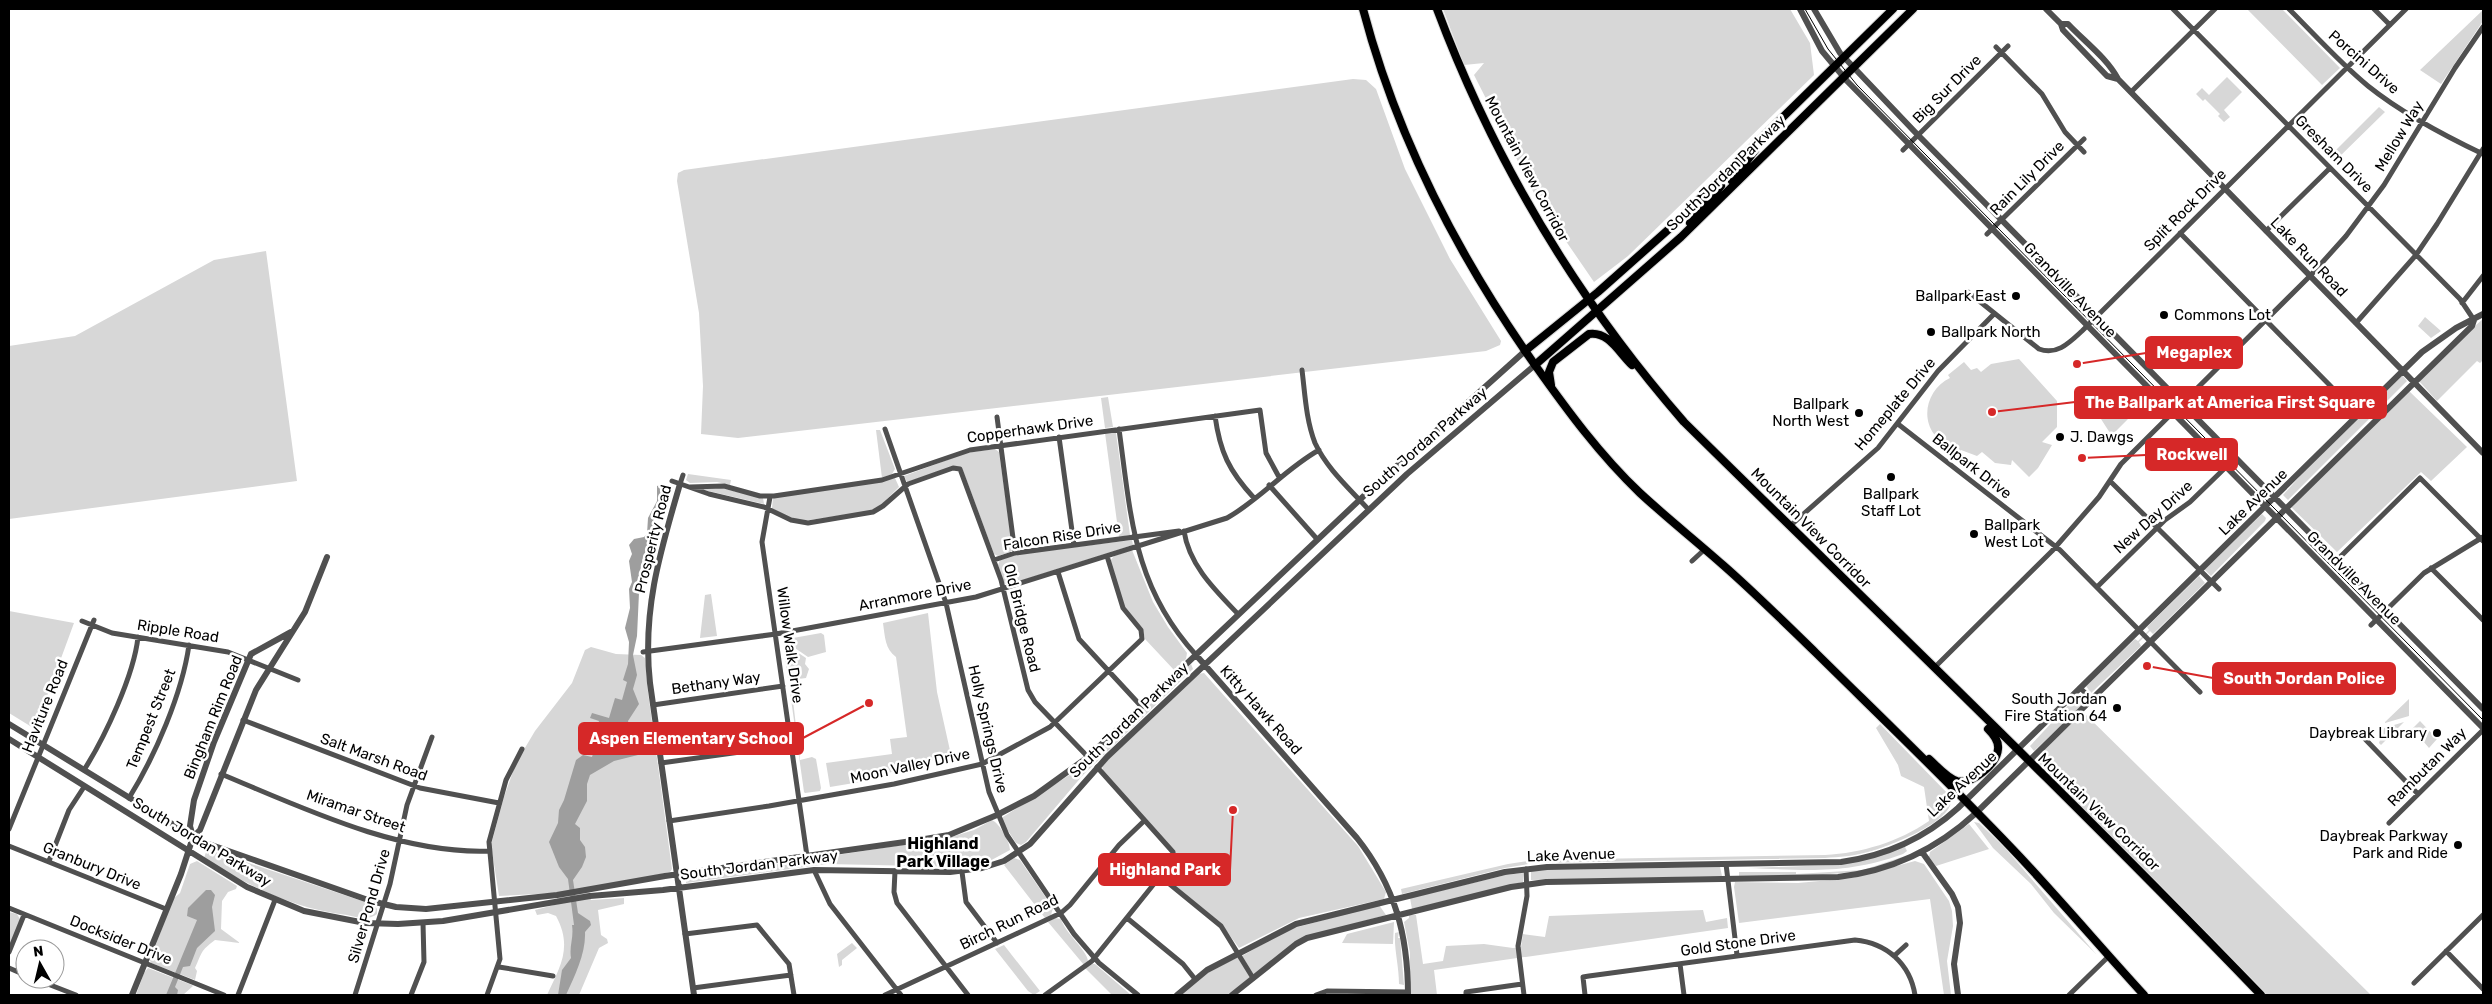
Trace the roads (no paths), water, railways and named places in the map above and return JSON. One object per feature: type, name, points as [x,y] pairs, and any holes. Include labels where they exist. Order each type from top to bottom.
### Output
[{"type":"main road","points":[[1363,9],[1384,78],[1425,180],[1468,263],[1525,352],[1597,447],[1640,492],[1786,624],[1965,801],[2019,856],[2144,995]]},
{"type":"main road","name":"Mountain View Corridor","points":[[1437,9],[1456,59],[1515,182],[1559,256],[1641,372],[1684,422],[2028,762],[2120,850],[2261,995]]},
{"type":"main road","name":"South Jordan Parkway","points":[[1535,365],[1681,237],[1767,134],[1893,9]]},
{"type":"main road","name":"South Jordan Parkway","points":[[1525,352],[1724,186],[1844,77],[1913,9]]},
{"type":"main road","points":[[1558,396],[1550,378],[1552,365],[1589,334],[1597,333],[1606,336],[1622,355],[1641,372]]},
{"type":"main road","points":[[1891,727],[1951,777],[1960,782],[1975,778],[1994,759],[1998,750],[1997,740],[1993,734],[1922,663],[1895,630]]},
{"type":"street","name":"Grandville Avenue","points":[[1800,9],[1817,42],[1834,67],[2483,729]]},
{"type":"street","name":"Grandville Avenue","points":[[1814,9],[1829,38],[1853,68],[2483,709]]},
{"type":"street","name":"Lake Run Road","points":[[2046,9],[2061,24],[2063,30],[2108,76],[2118,79],[2131,92],[2483,452]]},
{"type":"street","name":"Gresham Drive","points":[[2173,9],[2416,255],[2462,303],[2474,320]]},
{"type":"street","points":[[2131,92],[2216,9]]},
{"type":"street","name":"Porcini Drive","points":[[2289,9],[2347,68],[2380,95],[2422,122],[2482,152]]},
{"type":"street","points":[[2374,9],[2390,25]]},
{"type":"street","name":"Split Rock Drive","points":[[1968,292],[2036,347],[2047,351],[2062,347],[2087,325],[2406,9]]},
{"type":"street","name":"Mellow Way","points":[[1934,668],[2056,546],[2099,497],[2121,464],[2310,276],[2369,207],[2455,68],[2483,27]]},
{"type":"street","name":"Big Sur Drive","points":[[1903,150],[2008,46]]},
{"type":"street","points":[[1996,47],[2042,94],[2065,132],[2084,152]]},
{"type":"street","points":[[1953,90],[1959,95]]},
{"type":"street","name":"Rain Lily Drive","points":[[1987,234],[2084,139]]},
{"type":"street","points":[[2356,323],[2416,255],[2482,152]]},
{"type":"street","points":[[2266,231],[2330,168]]},
{"type":"street","points":[[2180,233],[2359,415]]},
{"type":"street","points":[[2462,303],[2483,276]]},
{"type":"street","name":"Homeplate Drive","points":[[1790,526],[1874,453],[1938,371],[1994,314]]},
{"type":"street","name":"Lake Avenue","points":[[1177,995],[1195,979],[1296,924],[1393,899],[1526,869],[1829,863],[1875,855],[1921,835],[1943,821],[1965,801],[2403,371],[2439,339],[2464,323],[2474,320],[2483,314]]},
{"type":"street","name":"Lake Avenue","points":[[1232,995],[1303,940],[1527,884],[1845,876],[1879,869],[1922,852],[1951,834],[1976,813],[2413,381],[2472,326],[2474,320]]},
{"type":"street","name":"South Jordan Parkway","points":[[9,739],[238,883],[275,900],[324,916],[378,923],[423,923],[497,913],[558,898],[676,875],[949,835],[1034,796],[1088,757],[1360,499],[1525,352]]},
{"type":"street","name":"South Jordan Parkway","points":[[589,893],[679,888],[814,870],[962,872],[990,866],[1018,853],[1034,840],[1097,767],[1369,510],[1432,451],[1535,365]]},
{"type":"street","points":[[1302,370],[1309,423],[1319,450],[1328,464],[1369,510]]},
{"type":"street","name":"Copperhawk Drive","points":[[690,487],[724,486],[770,497],[874,482],[966,451],[1260,410],[1266,452],[1279,477]]},
{"type":"street","points":[[1215,416],[1220,442],[1227,463],[1254,498]]},
{"type":"street","points":[[996,417],[1015,552]]},
{"type":"street","name":"Ballpark Drive","points":[[1898,424],[2056,546],[2200,692]]},
{"type":"street","name":"Holly Springs Drive","points":[[885,429],[946,603],[990,798],[997,814],[1018,853],[1094,958],[1138,995]]},
{"type":"street","name":"Kitty Hawk Road","points":[[1118,429],[1134,536],[1147,578],[1163,611],[1182,640],[1360,842],[1380,870],[1393,899],[1406,945],[1408,993]]},
{"type":"street","points":[[1058,437],[1074,545]]},
{"type":"street","name":"Arranmore Drive","points":[[645,652],[776,634],[946,603],[1058,572],[1184,531],[1218,522],[1237,512],[1279,477],[1319,450]]},
{"type":"street","name":"New Day Drive","points":[[2097,587],[2157,527],[2190,502],[2226,467]]},
{"type":"street","name":"Copperhawk Drive","points":[[672,481],[709,494],[767,508],[791,520],[804,523],[866,515],[884,506],[905,486],[953,468],[959,468]]},
{"type":"street","name":"Old Bridge Road","points":[[959,468],[1003,588],[1027,686],[1035,702],[1088,757]]},
{"type":"street","name":"Prosperity Road","points":[[683,475],[653,582],[645,652],[693,992]]},
{"type":"street","points":[[2337,560],[2420,478],[2482,539],[2431,568],[2371,625]]},
{"type":"street","points":[[2110,481],[2218,589]]},
{"type":"street","points":[[1269,485],[1317,539]]},
{"type":"street","name":"Willow Walk Drive","points":[[770,497],[762,542],[808,856]]},
{"type":"street","points":[[1184,531],[1187,545],[1196,564],[1216,591],[1238,614]]},
{"type":"street","name":"Arranmore Drive","points":[[1134,536],[1184,531]]},
{"type":"street","name":"Falcon Rise Drive","points":[[994,560],[1015,552],[1134,536]]},
{"type":"street","points":[[1692,562],[1705,549]]},
{"type":"street","name":"Bingham Rim Road","points":[[132,995],[193,837],[200,830],[243,720],[268,668],[309,603],[329,550]]},
{"type":"street","name":"Moon Valley Drive","points":[[668,821],[800,801],[894,784],[982,764],[1055,722],[1141,641],[1143,636],[1141,630],[1123,608],[1107,556]]},
{"type":"street","points":[[2431,568],[2483,620]]},
{"type":"street","points":[[1058,572],[1076,635],[1141,706]]},
{"type":"street","name":"Ripple Road","points":[[82,621],[92,622],[107,632],[228,652],[298,680]]},
{"type":"street","name":"Haviture Road","points":[[9,829],[92,622]]},
{"type":"street","name":"Bingham Rim Road","points":[[193,837],[190,826],[194,800],[214,742],[248,659],[256,649],[284,637],[294,629]]},
{"type":"street","points":[[84,770],[102,741],[134,660],[138,637]]},
{"type":"street","name":"Tempest Street","points":[[129,798],[148,764],[182,680],[189,645]]},
{"type":"street","name":"Bethany Way","points":[[653,705],[783,686]]},
{"type":"street","points":[[2080,688],[2091,698]]},
{"type":"street","name":"Salt Marsh Road","points":[[243,720],[414,786],[499,803]]},
{"type":"street","name":"South Jordan Parkway","points":[[9,724],[193,837],[219,848],[384,905],[426,909],[495,900],[558,898]]},
{"type":"street","name":"Rambutan Way","points":[[2389,823],[2483,729]]},
{"type":"street","name":"Silver Pond Drive","points":[[355,995],[395,868],[406,811],[432,737]]},
{"type":"street","points":[[2365,739],[2418,794]]},
{"type":"street","points":[[661,762],[792,745]]},
{"type":"street","points":[[487,995],[498,967],[497,913],[488,851],[499,803],[515,759],[522,749]]},
{"type":"street","points":[[1044,995],[1094,958],[1161,877],[1174,857],[1173,852],[1097,767]]},
{"type":"street","name":"Miramar Street","points":[[221,774],[311,810],[400,841],[458,851],[488,851]]},
{"type":"street","points":[[49,861],[69,810],[84,787]]},
{"type":"street","name":"Birch Run Road","points":[[885,995],[1060,913],[1070,905],[1119,845],[1144,821]]},
{"type":"street","name":"Granbury Drive","points":[[9,846],[166,908]]},
{"type":"street","points":[[1922,852],[1952,894],[1958,907],[1960,923],[1954,960],[1958,995]]},
{"type":"street","points":[[1726,864],[1726,879],[1737,956]]},
{"type":"street","points":[[1524,995],[1518,940],[1527,896],[1526,869]]},
{"type":"street","points":[[814,870],[830,904],[901,995]]},
{"type":"street","points":[[895,870],[894,892],[897,904],[968,995]]},
{"type":"street","points":[[962,872],[966,902],[997,943]]},
{"type":"street","points":[[1161,877],[1221,926],[1253,978]]},
{"type":"street","points":[[238,995],[275,900]]},
{"type":"street","name":"Docksider Drive","points":[[9,908],[224,995]]},
{"type":"street","points":[[9,952],[24,915]]},
{"type":"street","points":[[2414,983],[2483,915]]},
{"type":"street","points":[[1127,918],[1180,961],[1195,979]]},
{"type":"street","points":[[412,995],[425,958],[423,923]]},
{"type":"street","points":[[685,934],[757,925],[789,964],[794,995]]},
{"type":"street","name":"Gold Stone Drive","points":[[1585,995],[1583,977],[1855,940],[1874,944],[1894,956],[1908,972],[1915,995]]},
{"type":"street","points":[[1894,956],[1906,944]]},
{"type":"street","points":[[2446,951],[2483,989]]},
{"type":"street","points":[[2069,995],[2109,956]]},
{"type":"street","points":[[1680,964],[1684,995]]},
{"type":"street","points":[[498,967],[553,976]]},
{"type":"street","points":[[693,992],[791,975]]},
{"type":"street","points":[[1466,994],[1522,984]]},
{"type":"street","points":[[61,989],[76,995]]},
{"type":"street","points":[[1316,995],[1327,990],[1408,993]]},
{"type":"tram line","points":[[1805,9],[1828,49],[1857,85],[2483,720]]},
{"type":"place","name":"Ballpark East","points":[[2016,296]]},
{"type":"place","name":"Commons Lot","points":[[2164,315]]},
{"type":"place","name":"Ballpark North","points":[[1931,332]]},
{"type":"place","name":"Megaplex","points":[[2077,364]]},
{"type":"place","name":"The Ballpark at America First Square","points":[[1992,412]]},
{"type":"place","name":"Ballpark North West","points":[[1859,413]]},
{"type":"place","name":"J. Dawgs","points":[[2060,437]]},
{"type":"place","name":"Rockwell","points":[[2082,458]]},
{"type":"place","name":"Ballpark Staff Lot","points":[[1891,477]]},
{"type":"place","name":"Ballpark West Lot","points":[[1974,534]]},
{"type":"place","name":"South Jordan Police","points":[[2147,666]]},
{"type":"place","name":"Aspen Elementary School","points":[[869,703]]},
{"type":"place","name":"South Jordan Fire Station 64","points":[[2117,708]]},
{"type":"place","name":"Daybreak Library","points":[[2437,733]]},
{"type":"place","name":"Highland Park","points":[[1233,810]]},
{"type":"place","name":"Daybreak Parkway Park and Ride","points":[[2458,845]]},
{"type":"district","name":"Highland Park Village","points":[[943,852]]}]
